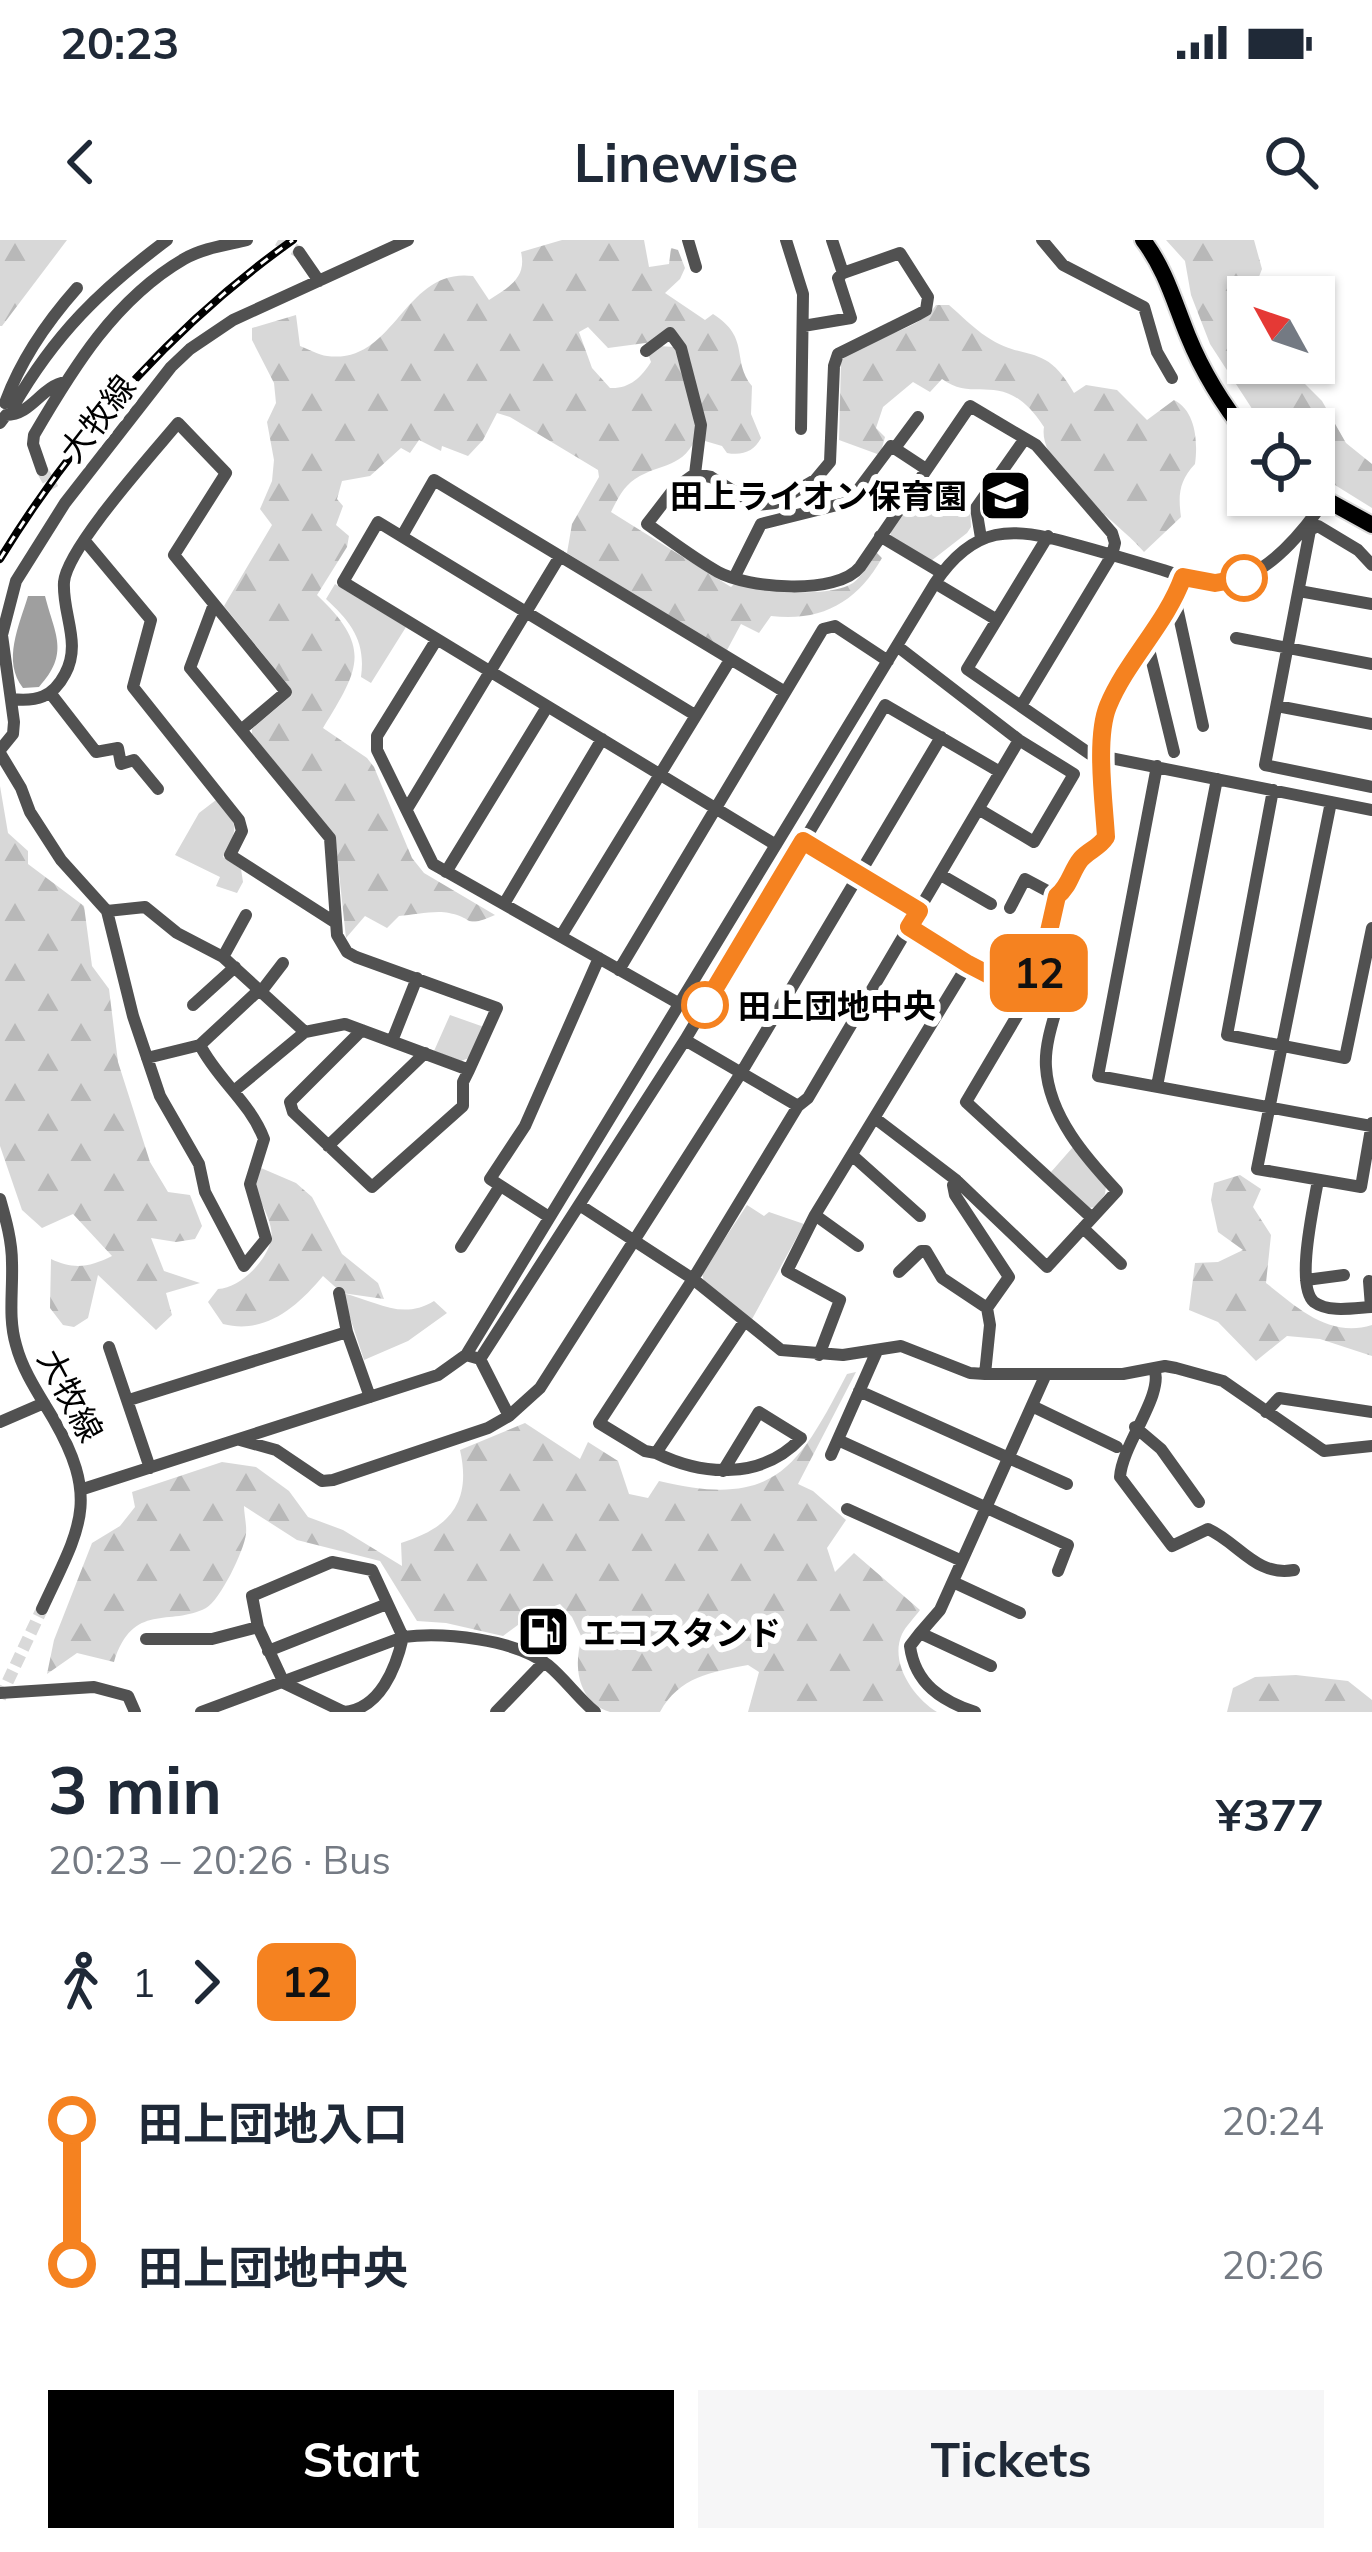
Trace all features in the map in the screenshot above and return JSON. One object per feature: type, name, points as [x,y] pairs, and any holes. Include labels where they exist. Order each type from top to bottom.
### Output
[{"type":"main road","points":[[1144,240],[1167,277],[1190,340],[1227,408]]},
{"type":"main road","points":[[1335,505],[1372,525]]},
{"type":"street","points":[[5,410],[49,348],[97,295],[167,240]]},
{"type":"street","points":[[42,470],[34,435],[71,369],[105,329],[185,259],[247,240]]},
{"type":"street","name":"大牧線","points":[[0,751],[13,734],[3,663],[4,617],[26,562],[65,502],[190,349],[233,320],[408,240]]},
{"type":"street","points":[[688,240],[696,267]]},
{"type":"street","points":[[786,240],[800,275],[801,428]]},
{"type":"street","points":[[832,240],[843,273]]},
{"type":"street","points":[[1042,240],[1063,265],[1144,307],[1157,352],[1172,378]]},
{"type":"street","points":[[803,326],[851,318],[838,278],[898,247],[929,303],[919,314],[838,353],[832,453],[824,472],[775,503],[756,506],[711,477],[695,474],[674,489],[647,524],[723,575],[775,587],[840,583],[852,577],[970,406],[1036,445],[1112,533],[1115,543],[1021,706]]},
{"type":"street","points":[[299,252],[319,281]]},
{"type":"street","points":[[5,410],[17,369],[77,288]]},
{"type":"street","points":[[646,351],[670,333],[681,348],[701,425],[695,474]]},
{"type":"street","points":[[5,410],[17,415],[51,385],[66,382]]},
{"type":"street","points":[[895,448],[918,417]]},
{"type":"street","points":[[11,699],[27,701],[51,694],[72,659],[64,579],[97,521],[178,423],[226,473],[174,555],[286,692],[241,730]]},
{"type":"street","points":[[981,538],[976,508],[1024,440]]},
{"type":"street","points":[[735,576],[761,524],[849,502],[891,446],[926,470]]},
{"type":"street","points":[[402,536],[434,480],[785,692]]},
{"type":"street","points":[[53,489],[65,502]]},
{"type":"street","points":[[1312,516],[1265,765],[1372,787]]},
{"type":"street","points":[[695,715],[378,522],[343,582],[776,845]]},
{"type":"street","points":[[473,1357],[549,1217],[678,1003],[938,578],[959,553],[981,538],[1009,531],[1048,536],[1215,583],[1244,578],[1308,528],[1318,526],[1358,550],[1372,565]]},
{"type":"street","points":[[880,536],[997,620]]},
{"type":"street","points":[[1048,536],[967,669],[1090,754],[1372,811]]},
{"type":"street","points":[[85,541],[151,620],[133,687],[239,820],[242,830],[230,855],[337,923]]},
{"type":"street","points":[[407,809],[560,556]]},
{"type":"street","points":[[1022,992],[1040,971],[1057,896],[1082,858],[1106,837],[1101,756],[1108,707],[1183,577]]},
{"type":"street","points":[[1299,591],[1372,604]]},
{"type":"street","points":[[1174,597],[1203,727]]},
{"type":"street","points":[[214,604],[190,668],[330,838],[337,935],[347,952],[497,1008],[464,1082],[463,1106],[372,1187],[293,1112],[290,1102],[362,1030]]},
{"type":"street","points":[[620,970],[823,629],[835,626],[888,661]]},
{"type":"street","points":[[1236,638],[1372,664]]},
{"type":"street","points":[[436,639],[377,736],[376,750],[428,859],[678,1003]]},
{"type":"street","points":[[1147,641],[1174,752]]},
{"type":"street","points":[[898,646],[1019,740],[1074,774],[1034,842],[980,810]]},
{"type":"street","points":[[561,936],[730,660]]},
{"type":"street","points":[[51,694],[96,752],[118,748],[121,764],[134,760],[158,789]]},
{"type":"street","points":[[83,1489],[438,1375],[473,1357],[581,1206],[886,705],[1000,772]]},
{"type":"street","points":[[446,872],[548,706]]},
{"type":"street","points":[[1277,706],[1372,724]]},
{"type":"street","points":[[240,1440],[277,1450],[322,1481],[332,1480],[488,1428],[540,1388],[741,1073],[941,737]]},
{"type":"street","points":[[504,904],[602,740]]},
{"type":"street","points":[[723,1471],[759,1412],[801,1438],[780,1454],[744,1470],[723,1471],[645,1451],[598,1423],[798,1106],[808,1098],[1019,740]]},
{"type":"street","points":[[0,751],[62,860],[106,911],[160,1096],[203,1174],[205,1192],[244,1266],[266,1239],[250,1184],[264,1139],[235,1090],[200,1045]]},
{"type":"street","points":[[1157,766],[1098,1076],[1270,1107],[1371,1124],[1366,1183],[1257,1169],[1270,1107],[1331,802]]},
{"type":"street","points":[[1157,1086],[1217,778]]},
{"type":"street","points":[[1273,790],[1227,1035],[1346,1058],[1372,928]]},
{"type":"street","points":[[803,841],[919,911]]},
{"type":"street","points":[[941,875],[991,904]]},
{"type":"street","points":[[1010,908],[1025,879],[1057,896]]},
{"type":"street","points":[[106,911],[145,907],[177,933],[223,957],[304,1031]]},
{"type":"street","points":[[223,957],[246,915]]},
{"type":"street","points":[[909,927],[1022,992]]},
{"type":"street","points":[[549,1217],[490,1179],[525,1126],[599,958]]},
{"type":"street","points":[[147,1058],[200,1045],[259,992],[283,963]]},
{"type":"street","points":[[820,1355],[840,1300],[787,1271],[814,1215],[968,964]]},
{"type":"street","points":[[193,1005],[235,967]]},
{"type":"street","points":[[876,1119],[956,1180],[1047,1267],[1118,1191],[1078,1146],[1049,1085],[1047,1050],[1064,982],[1040,971]]},
{"type":"street","points":[[392,1041],[417,978]]},
{"type":"street","points":[[1022,992],[1024,1004],[966,1102],[1088,1223],[1121,1264]]},
{"type":"street","points":[[235,1090],[304,1031],[345,1024],[469,1070]]},
{"type":"street","points":[[685,1040],[798,1106]]},
{"type":"street","points":[[328,1146],[425,1053]]},
{"type":"street","points":[[854,1156],[920,1216]]},
{"type":"street","points":[[956,1180],[956,1195],[1009,1277],[987,1308],[985,1374]]},
{"type":"street","points":[[1318,1180],[1306,1280],[1311,1300],[1343,1310],[1371,1307],[1370,1281]]},
{"type":"street","points":[[461,1247],[500,1186]]},
{"type":"street","name":"大牧線","points":[[0,1199],[12,1252],[10,1307],[15,1342],[26,1372],[75,1459],[83,1489],[71,1548],[42,1610]]},
{"type":"street","points":[[581,1206],[693,1279],[781,1350],[820,1355],[901,1346],[970,1373],[985,1374],[1123,1374],[1176,1368],[1222,1381],[1324,1451],[1372,1447]]},
{"type":"street","points":[[814,1215],[858,1246]]},
{"type":"street","points":[[898,1272],[926,1251],[942,1278],[987,1308]]},
{"type":"street","points":[[1306,1280],[1344,1275]]},
{"type":"street","points":[[339,1293],[370,1396]]},
{"type":"street","points":[[656,1453],[744,1322]]},
{"type":"street","points":[[129,1400],[347,1332]]},
{"type":"street","points":[[109,1347],[151,1468]]},
{"type":"street","points":[[831,1455],[877,1351]]},
{"type":"street","points":[[473,1357],[509,1416]]},
{"type":"street","points":[[1154,1368],[1158,1376],[1155,1392],[1135,1427],[1120,1477],[1172,1546],[1208,1529],[1256,1565],[1277,1573],[1294,1570]]},
{"type":"street","points":[[976,1712],[942,1701],[923,1680],[910,1646],[940,1610],[1046,1374]]},
{"type":"street","points":[[860,1391],[1067,1484]]},
{"type":"street","points":[[1266,1412],[1279,1398],[1372,1412]]},
{"type":"street","points":[[0,1422],[44,1403]]},
{"type":"street","points":[[1032,1406],[1117,1447]]},
{"type":"street","points":[[1135,1427],[1161,1449],[1198,1502]]},
{"type":"street","points":[[838,1440],[1068,1545],[1058,1571]]},
{"type":"street","points":[[847,1509],[962,1561]]},
{"type":"street","points":[[332,1562],[372,1570],[403,1637],[393,1671],[372,1700],[344,1712],[284,1683],[258,1628],[252,1596],[332,1562]]},
{"type":"street","points":[[952,1582],[1020,1613]]},
{"type":"street","points":[[268,1651],[387,1604]]},
{"type":"street","points":[[146,1639],[212,1639],[258,1628]]},
{"type":"street","points":[[201,1712],[403,1637],[434,1634],[459,1636],[544,1662],[588,1710]]},
{"type":"street","points":[[920,1634],[991,1666]]},
{"type":"street","points":[[496,1712],[544,1662]]},
{"type":"street","points":[[0,1693],[108,1688],[128,1696],[135,1712]]},
{"type":"green space","points":[[0,240],[67,240],[2,326],[0,326]]},
{"type":"green space","points":[[562,240],[644,240],[649,267],[669,264],[671,248],[678,250],[685,268],[665,293],[705,320],[713,314],[725,323],[737,340],[742,367],[752,386],[751,414],[761,438],[747,452],[727,453],[722,446],[705,441],[690,359],[670,329],[653,342],[608,348],[588,327],[579,332],[592,368],[610,388],[639,378],[651,362],[648,354],[659,346],[674,347],[680,355],[698,433],[679,459],[631,482],[611,512],[731,587],[736,582],[778,590],[828,591],[856,580],[876,552],[882,558],[861,586],[836,606],[806,616],[771,616],[759,633],[741,624],[726,652],[567,553],[572,524],[599,477],[598,470],[510,417],[497,413],[468,456],[442,446],[441,451],[419,440],[410,453],[401,448],[370,476],[342,481],[337,499],[343,506],[336,525],[349,536],[347,547],[317,595],[347,630],[354,659],[345,690],[323,728],[374,767],[412,858],[424,873],[495,915],[473,922],[431,912],[399,916],[387,928],[365,916],[346,938],[335,836],[252,734],[292,690],[224,606],[272,525],[260,509],[272,481],[274,460],[267,422],[276,403],[274,383],[252,340],[252,328],[296,315],[300,346],[327,356],[350,355],[369,346],[430,286],[449,277],[473,276],[489,300],[519,275],[521,252]]},
{"type":"green space","points":[[1166,240],[1254,240],[1262,269],[1259,276],[1227,276],[1227,370],[1210,344],[1191,295],[1185,261]]},
{"type":"green space","points":[[936,305],[949,305],[1001,345],[1044,359],[1074,393],[1086,385],[1117,390],[1147,420],[1174,400],[1181,405],[1191,419],[1196,446],[1195,464],[1181,489],[1181,517],[1144,552],[1066,477],[1053,460],[1044,427],[1030,408],[1003,392],[967,389],[942,379],[930,392],[913,382],[883,407],[876,428],[885,437],[880,455],[839,440],[841,361],[863,345],[917,323]]},
{"type":"green space","points":[[1236,384],[1305,384],[1326,408],[1252,408]]},
{"type":"green space","points":[[1335,424],[1346,443],[1372,464],[1372,508],[1335,485]]},
{"type":"green space","points":[[926,477],[970,506],[967,533],[931,561],[891,536],[890,528]]},
{"type":"green space","points":[[335,584],[406,627],[371,683],[361,677],[355,633],[326,599]]},
{"type":"green space","points":[[0,786],[8,833],[28,851],[28,864],[84,906],[92,966],[109,989],[118,1062],[150,1162],[168,1192],[190,1195],[202,1226],[195,1239],[151,1238],[164,1271],[200,1283],[166,1293],[172,1315],[156,1330],[98,1275],[88,1318],[74,1327],[63,1325],[50,1308],[51,1259],[82,1266],[112,1256],[73,1214],[42,1228],[22,1210],[0,1146]]},
{"type":"green space","points":[[216,800],[234,827],[223,857],[241,869],[243,882],[237,893],[216,886],[220,877],[175,855],[199,813]]},
{"type":"green space","points":[[450,1015],[484,1027],[469,1058],[461,1061],[434,1051]]},
{"type":"green space","points":[[1073,1147],[1106,1186],[1096,1207],[1088,1208],[1051,1172]]},
{"type":"green space","points":[[261,1168],[296,1183],[312,1197],[342,1254],[378,1283],[384,1299],[342,1293],[323,1276],[279,1316],[253,1326],[223,1324],[208,1302],[218,1289],[251,1272],[271,1240],[269,1220],[253,1185]]},
{"type":"green space","points":[[1240,1175],[1261,1189],[1253,1207],[1271,1235],[1266,1283],[1328,1324],[1372,1325],[1372,1356],[1320,1339],[1287,1336],[1256,1361],[1218,1322],[1189,1310],[1195,1263],[1218,1262],[1243,1250],[1218,1232],[1211,1200],[1214,1183]]},
{"type":"green space","points":[[747,1205],[764,1216],[769,1212],[804,1224],[751,1321],[704,1282],[702,1273]]},
{"type":"green space","points":[[342,1293],[400,1309],[434,1301],[447,1313],[408,1341],[364,1360]]},
{"type":"green space","points":[[856,1372],[798,1484],[846,1520],[827,1548],[835,1572],[854,1553],[920,1610],[902,1634],[901,1668],[912,1689],[937,1712],[748,1712],[759,1672],[748,1665],[686,1684],[660,1712],[610,1712],[584,1691],[578,1670],[582,1638],[560,1604],[533,1614],[503,1636],[417,1621],[380,1561],[297,1540],[244,1506],[244,1542],[212,1603],[192,1613],[142,1623],[131,1630],[114,1662],[77,1653],[47,1674],[54,1640],[92,1543],[120,1526],[135,1507],[132,1492],[222,1462],[256,1467],[289,1491],[308,1517],[343,1530],[402,1566],[401,1543],[444,1521],[459,1499],[463,1485],[460,1450],[525,1423],[580,1459],[588,1442],[618,1461],[629,1494],[648,1498],[659,1481],[730,1489],[757,1484],[797,1457],[847,1374]]},
{"type":"green space","points":[[1296,1675],[1348,1681],[1372,1700],[1372,1712],[1227,1712],[1233,1688],[1255,1677]]},
{"type":"shaded area","points":[[28,596],[45,596],[57,654],[39,687],[23,688],[13,655]]},
{"type":"tunnel","points":[[278,240],[299,252]]},
{"type":"tunnel","points":[[42,470],[53,489]]},
{"type":"tunnel","points":[[0,1698],[42,1609]]},
{"type":"railway","points":[[0,559],[61,468],[130,384],[207,308],[293,240]]},
{"type":"bus line","name":"12","points":[[705,1005],[803,841],[919,911],[909,927],[1022,992],[1040,971],[1057,896],[1082,858],[1106,837],[1101,756],[1105,718],[1114,694],[1183,577],[1215,583],[1244,578]]},
{"type":"place","name":"田上ライオン保育園","points":[[1006,495]]},
{"type":"place","name":"田上団地中央","points":[[705,1005]]},
{"type":"place","name":"エコスタンド","points":[[544,1632]]}]
